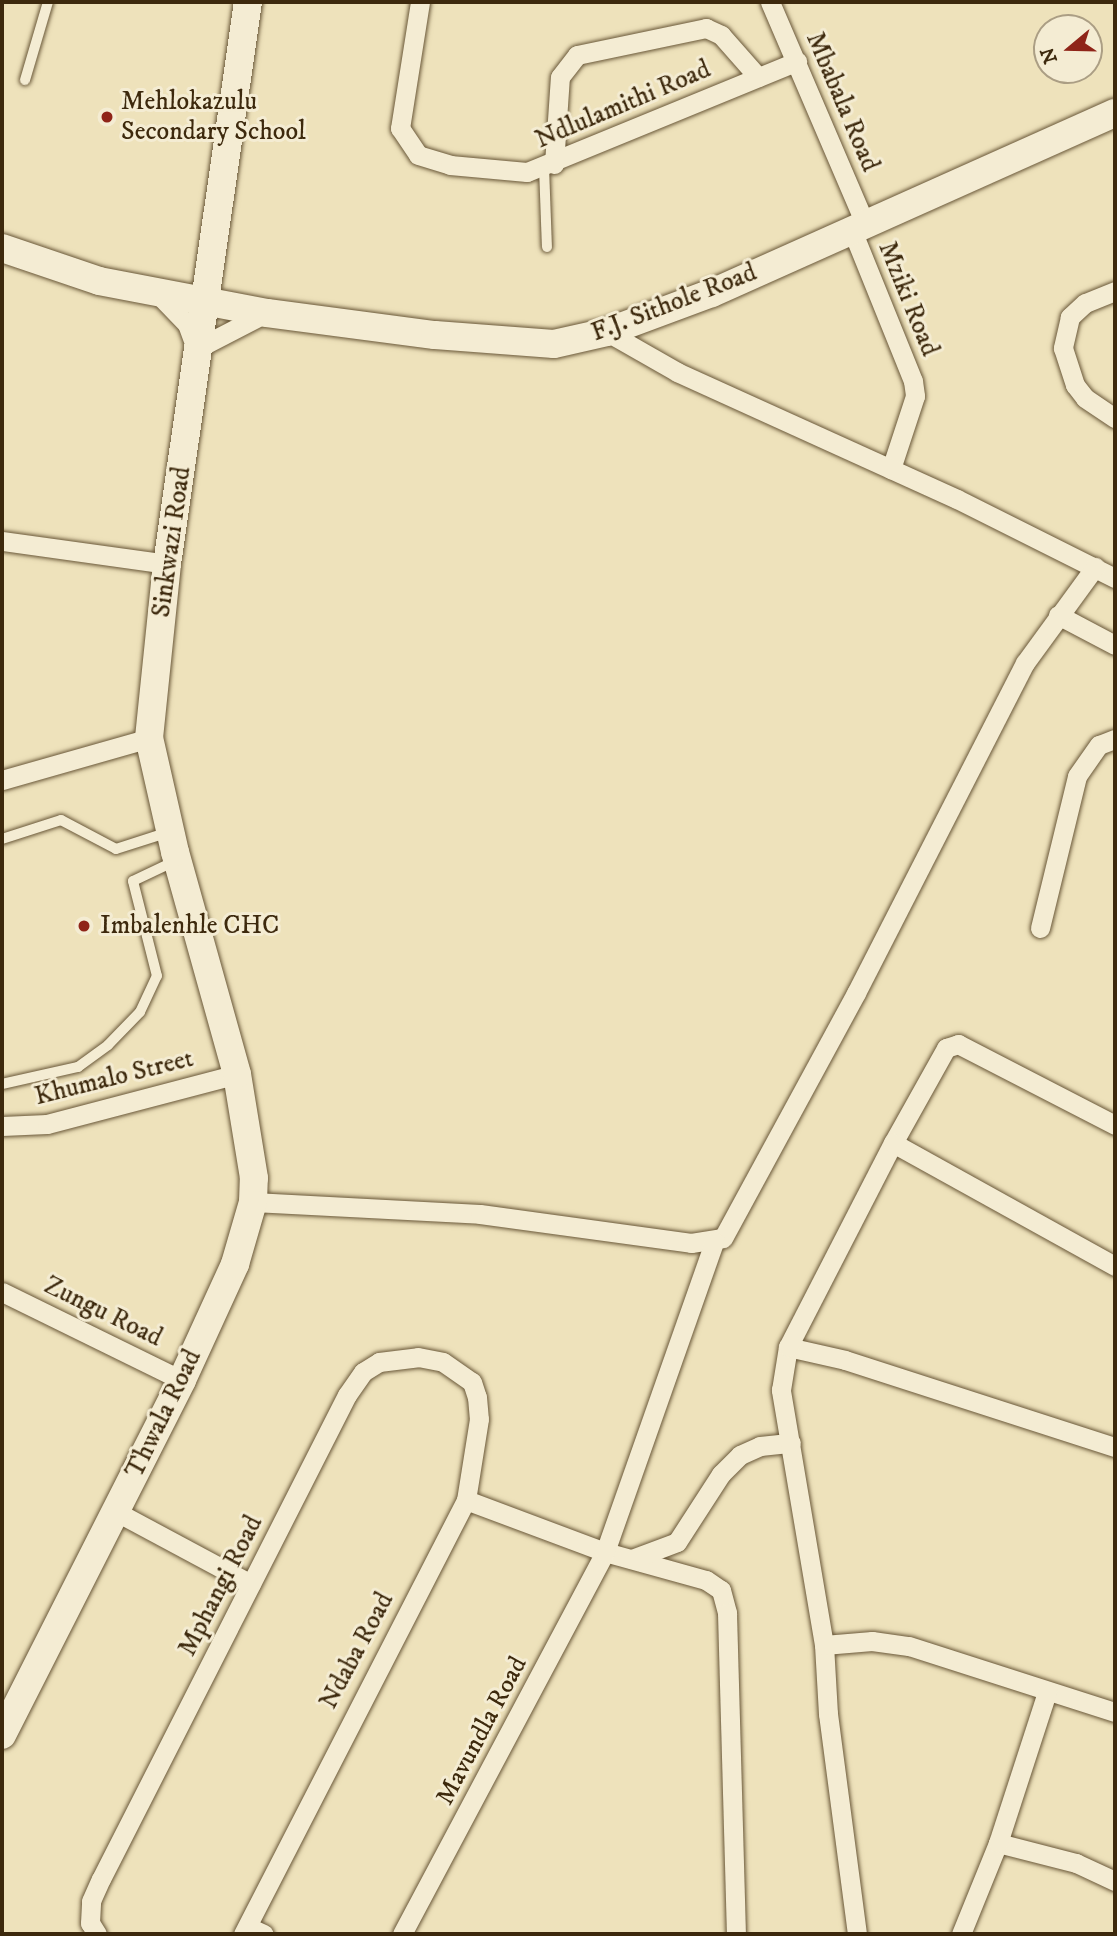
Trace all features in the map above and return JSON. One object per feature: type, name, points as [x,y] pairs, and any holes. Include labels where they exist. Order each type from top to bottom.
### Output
[{"type":"street","name":"Sinkwazi Road","points":[[237,1074],[177,860],[149,738],[167,564],[247,2]]},
{"type":"street","name":"Ndlulamithi Road","points":[[420,2],[401,99],[400,128],[406,144],[418,155],[450,165],[527,172],[797,61]]},
{"type":"street","name":"Mbabala Road","points":[[770,2],[797,61],[858,227]]},
{"type":"street","points":[[549,165],[559,77],[577,55],[706,28],[722,35],[758,77]]},
{"type":"street","name":"F.J. Sithole Road","points":[[2,248],[99,281],[206,302],[267,313],[531,345],[607,332],[712,293],[1114,117]]},
{"type":"street","name":"Mziki Road","points":[[858,227],[913,381],[915,396],[891,469]]},
{"type":"street","points":[[1115,290],[1085,303],[1070,317],[1063,348],[1075,385],[1085,398],[1115,418]]},
{"type":"street","points":[[156,292],[187,324],[199,353],[267,313]]},
{"type":"street","points":[[607,332],[677,372],[891,469],[1115,578]]},
{"type":"street","points":[[2,541],[167,564]]},
{"type":"street","points":[[253,1202],[480,1214],[691,1243],[714,1242],[731,1230],[1025,663],[1095,567]]},
{"type":"street","points":[[1058,615],[1115,645]]},
{"type":"street","points":[[2,780],[149,738]]},
{"type":"street","points":[[1040,928],[1077,776],[1098,744],[1115,739]]},
{"type":"street","points":[[857,1934],[828,1714],[824,1645],[780,1390],[788,1347],[942,1054],[958,1044],[1115,1125]]},
{"type":"street","name":"Khumalo Street","points":[[2,1126],[47,1124],[237,1074]]},
{"type":"street","name":"Thwala Road","points":[[2,1735],[182,1380],[235,1264],[253,1202],[254,1178],[237,1074]]},
{"type":"street","points":[[893,1143],[1115,1266]]},
{"type":"street","name":"Mavundla Road","points":[[402,1934],[605,1552],[714,1242]]},
{"type":"street","name":"Zungu Road","points":[[2,1292],[182,1380]]},
{"type":"street","points":[[788,1347],[845,1360],[1115,1447]]},
{"type":"street","name":"Mphangi Road","points":[[97,1934],[90,1923],[91,1901],[251,1584],[363,1372],[379,1362],[418,1357],[443,1362],[472,1382]]},
{"type":"street","name":"Ndaba Road","points":[[252,1932],[324,1769],[466,1500],[479,1419],[472,1382]]},
{"type":"street","points":[[632,1559],[677,1542],[721,1474],[740,1455],[760,1446],[791,1443]]},
{"type":"street","points":[[466,1500],[605,1552],[706,1580],[726,1599],[736,1934]]},
{"type":"street","points":[[115,1511],[251,1584]]},
{"type":"street","points":[[824,1645],[872,1641],[909,1646],[1115,1712]]},
{"type":"street","points":[[961,1934],[998,1843],[1047,1692]]},
{"type":"street","points":[[998,1843],[1076,1863],[1115,1881]]},
{"type":"lane","points":[[24,80],[48,2]]},
{"type":"lane","points":[[547,247],[549,165]]},
{"type":"lane","points":[[2,839],[61,820],[116,849],[171,832]]},
{"type":"lane","points":[[2,1084],[49,1077],[78,1067],[108,1045],[140,1012],[157,976],[132,886],[141,874],[177,860]]},
{"type":"place","name":"Mehlokazulu Secondary School","points":[[107,117]]},
{"type":"place","name":"Imbalenhle CHC","points":[[84,926]]}]
